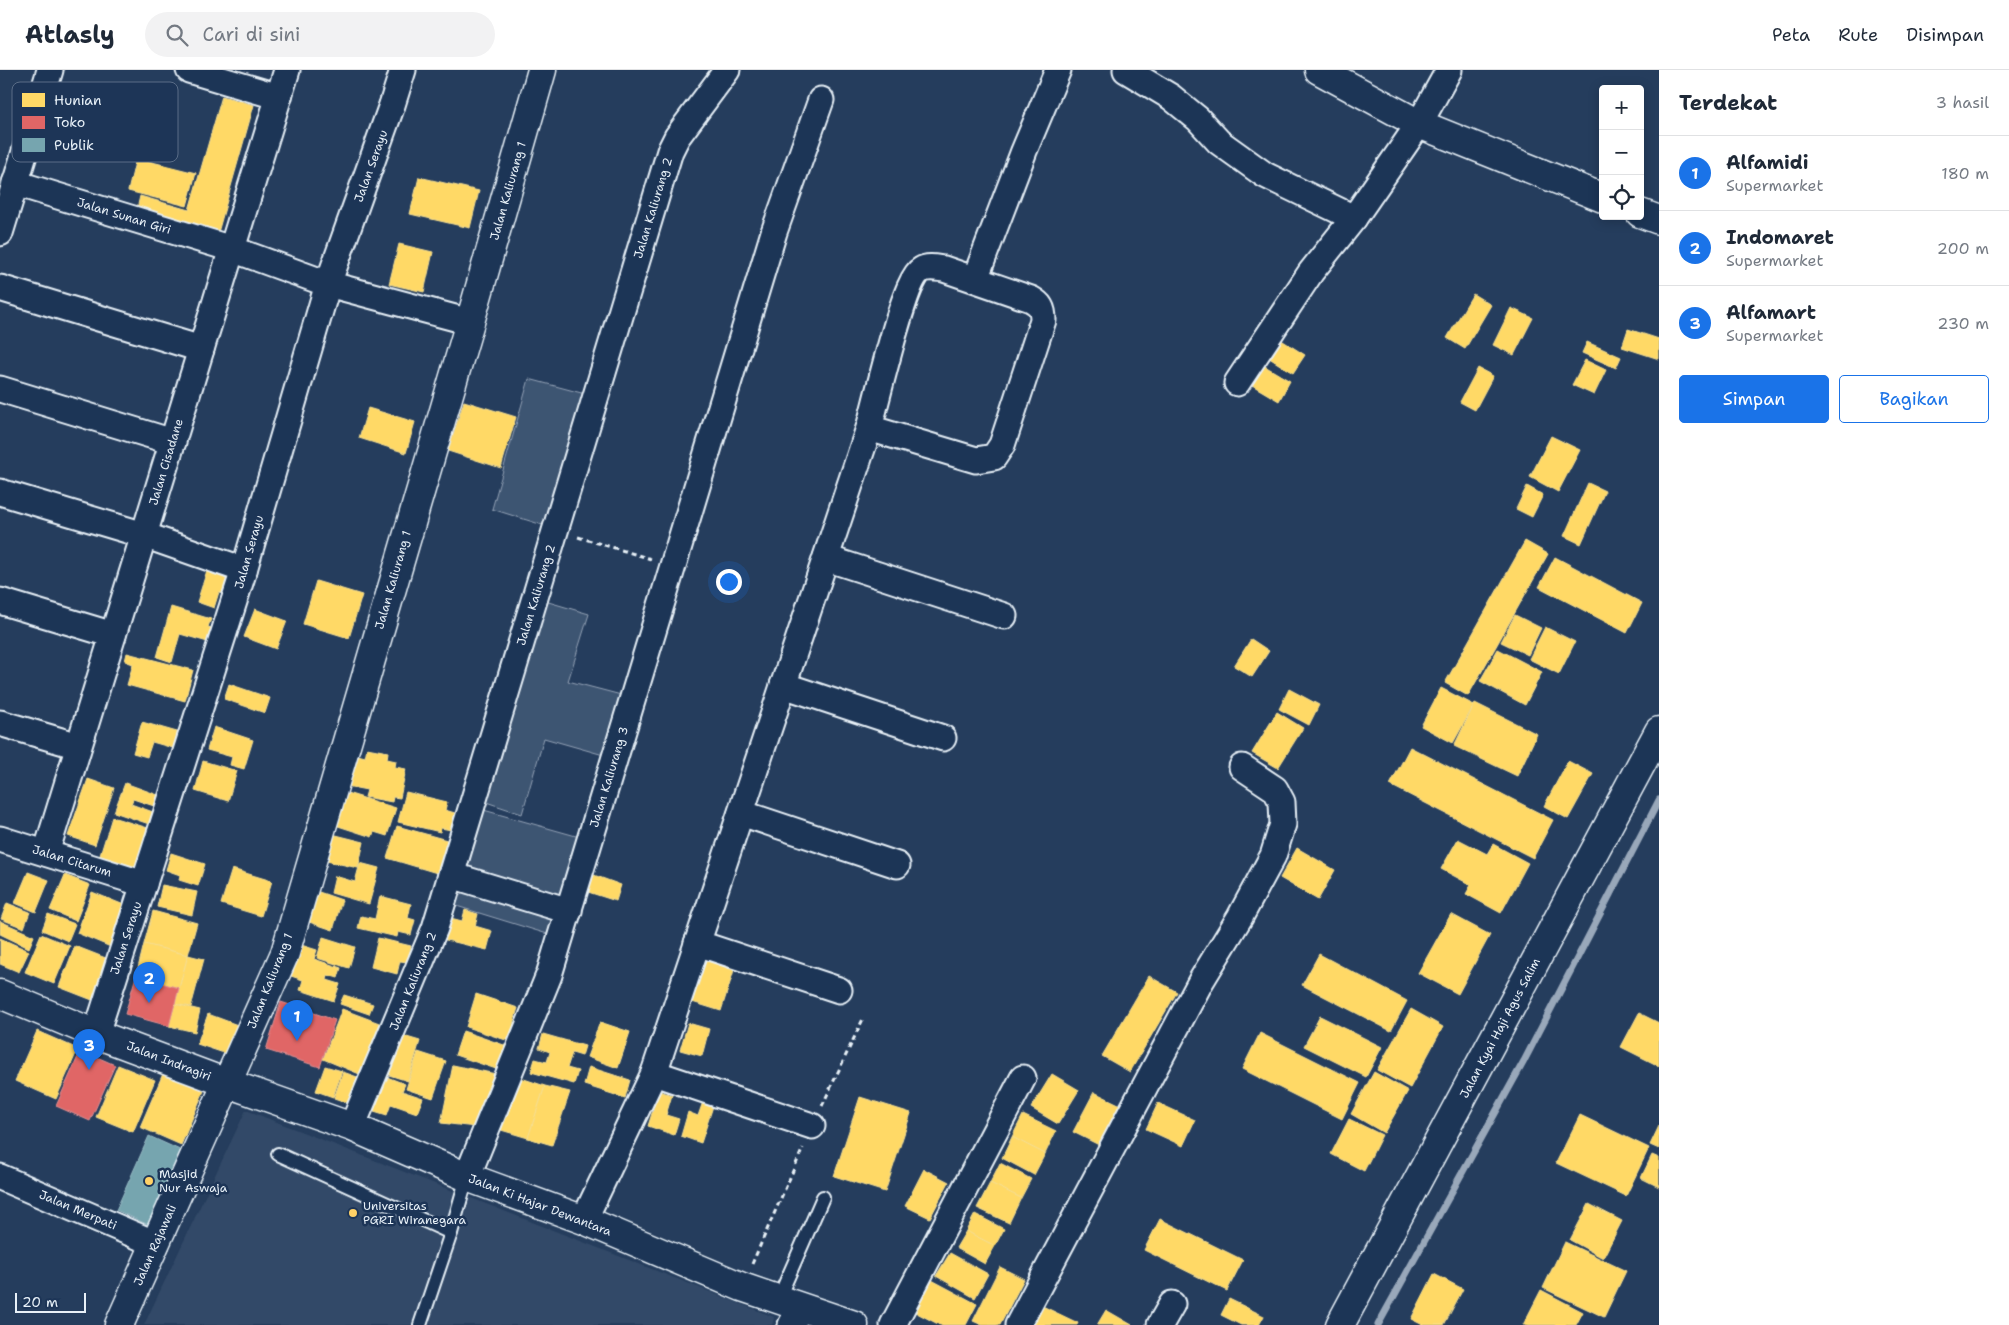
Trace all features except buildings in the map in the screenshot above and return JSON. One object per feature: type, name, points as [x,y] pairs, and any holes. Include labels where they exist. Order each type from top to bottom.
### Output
[{"type":"main road","name":"Jalan Kaliurang 1","points":[[227,1083],[284,953],[470,322],[542,70]]},
{"type":"main road","points":[[1319,70],[1419,124],[1599,196]]},
{"type":"main road","points":[[1644,214],[1659,220]]},
{"type":"main road","name":"Jalan Kyai Haji Agus Salim","points":[[1340,1325],[1659,731]]},
{"type":"main road","name":"Jalan Indragiri","points":[[0,994],[96,1034],[227,1083]]},
{"type":"main road","name":"Jalan Ki Hajar Dewantara","points":[[227,1083],[352,1127],[467,1177],[584,1220],[742,1287],[790,1311],[851,1324]]},
{"type":"main road","name":"Jalan Rajawali","points":[[119,1325],[227,1083]]},
{"type":"street","points":[[46,82],[50,70]]},
{"type":"street","points":[[189,70],[279,97]]},
{"type":"street","name":"Jalan Cisadane","points":[[46,853],[287,70]]},
{"type":"street","name":"Jalan Serayu","points":[[96,1034],[244,570],[328,284],[403,70]]},
{"type":"street","name":"Jalan Kaliurang 2","points":[[352,1127],[435,928],[670,151],[677,137],[727,70]]},
{"type":"street","points":[[975,279],[1024,151],[1058,70]]},
{"type":"street","points":[[1126,70],[1171,97],[1198,119],[1219,142],[1265,175],[1354,218]]},
{"type":"street","points":[[1237,383],[1312,272],[1354,218],[1419,124],[1449,70]]},
{"type":"street","name":"Jalan Kaliurang 3","points":[[467,1177],[549,975],[774,232],[821,100]]},
{"type":"street","points":[[0,233],[22,162]]},
{"type":"street","name":"Jalan Sunan Giri","points":[[15,183],[232,249],[328,284],[470,322]]},
{"type":"street","points":[[584,1220],[654,1073],[869,428],[893,339],[912,281],[920,270],[932,267],[944,269],[1039,303],[1043,311],[1043,320],[1002,445],[994,457],[976,460],[869,428]]},
{"type":"street","points":[[0,288],[201,349]]},
{"type":"street","points":[[0,389],[173,442]]},
{"type":"street","points":[[0,492],[144,535],[244,570]]},
{"type":"street","points":[[826,558],[1004,616]]},
{"type":"street","points":[[0,601],[113,635]]},
{"type":"street","points":[[783,685],[943,738]]},
{"type":"street","points":[[0,722],[78,746]]},
{"type":"street","points":[[1018,1325],[1197,990],[1273,856],[1283,824],[1282,802],[1275,788],[1242,767]]},
{"type":"street","points":[[741,813],[897,864]]},
{"type":"street","name":"Jalan Citarum","points":[[0,839],[144,884]]},
{"type":"street","points":[[451,875],[569,911]]},
{"type":"street","points":[[698,943],[839,990]]},
{"type":"street","points":[[654,1073],[812,1126]]},
{"type":"street","points":[[894,1325],[1023,1078]]},
{"type":"street","name":"Jalan Merpati","points":[[0,1176],[156,1244]]},
{"type":"lane","points":[[278,1154],[451,1233]]},
{"type":"lane","points":[[420,1325],[451,1233],[467,1177]]},
{"type":"lane","points":[[790,1311],[823,1197]]},
{"type":"path","points":[[556,530],[674,566]]},
{"type":"path","points":[[742,1287],[812,1126],[863,1019]]},
{"type":"shaded area","points":[[529,379],[589,395],[549,527],[492,509]]},
{"type":"shaded area","points":[[545,601],[589,614],[568,681],[625,696],[607,756],[544,738],[522,814],[483,801]]},
{"type":"shaded area","points":[[480,809],[583,838],[554,936],[450,904]]},
{"type":"shaded area","name":"Universitas PGRI Wiranegara","points":[[246,1110],[774,1317],[772,1325],[144,1325]]},
{"type":"waterway","points":[[1378,1325],[1524,1061],[1659,800]]},
{"type":"place","name":"Indomaret","points":[[149,1003]]},
{"type":"place","name":"Alfamidi","points":[[297,1041]]},
{"type":"place","name":"Alfamart","points":[[89,1070]]},
{"type":"place","name":"Masjid Nur Aswaja","points":[[149,1181]]},
{"type":"place","name":"Universitas PGRI Wiranegara","points":[[353,1213]]}]
